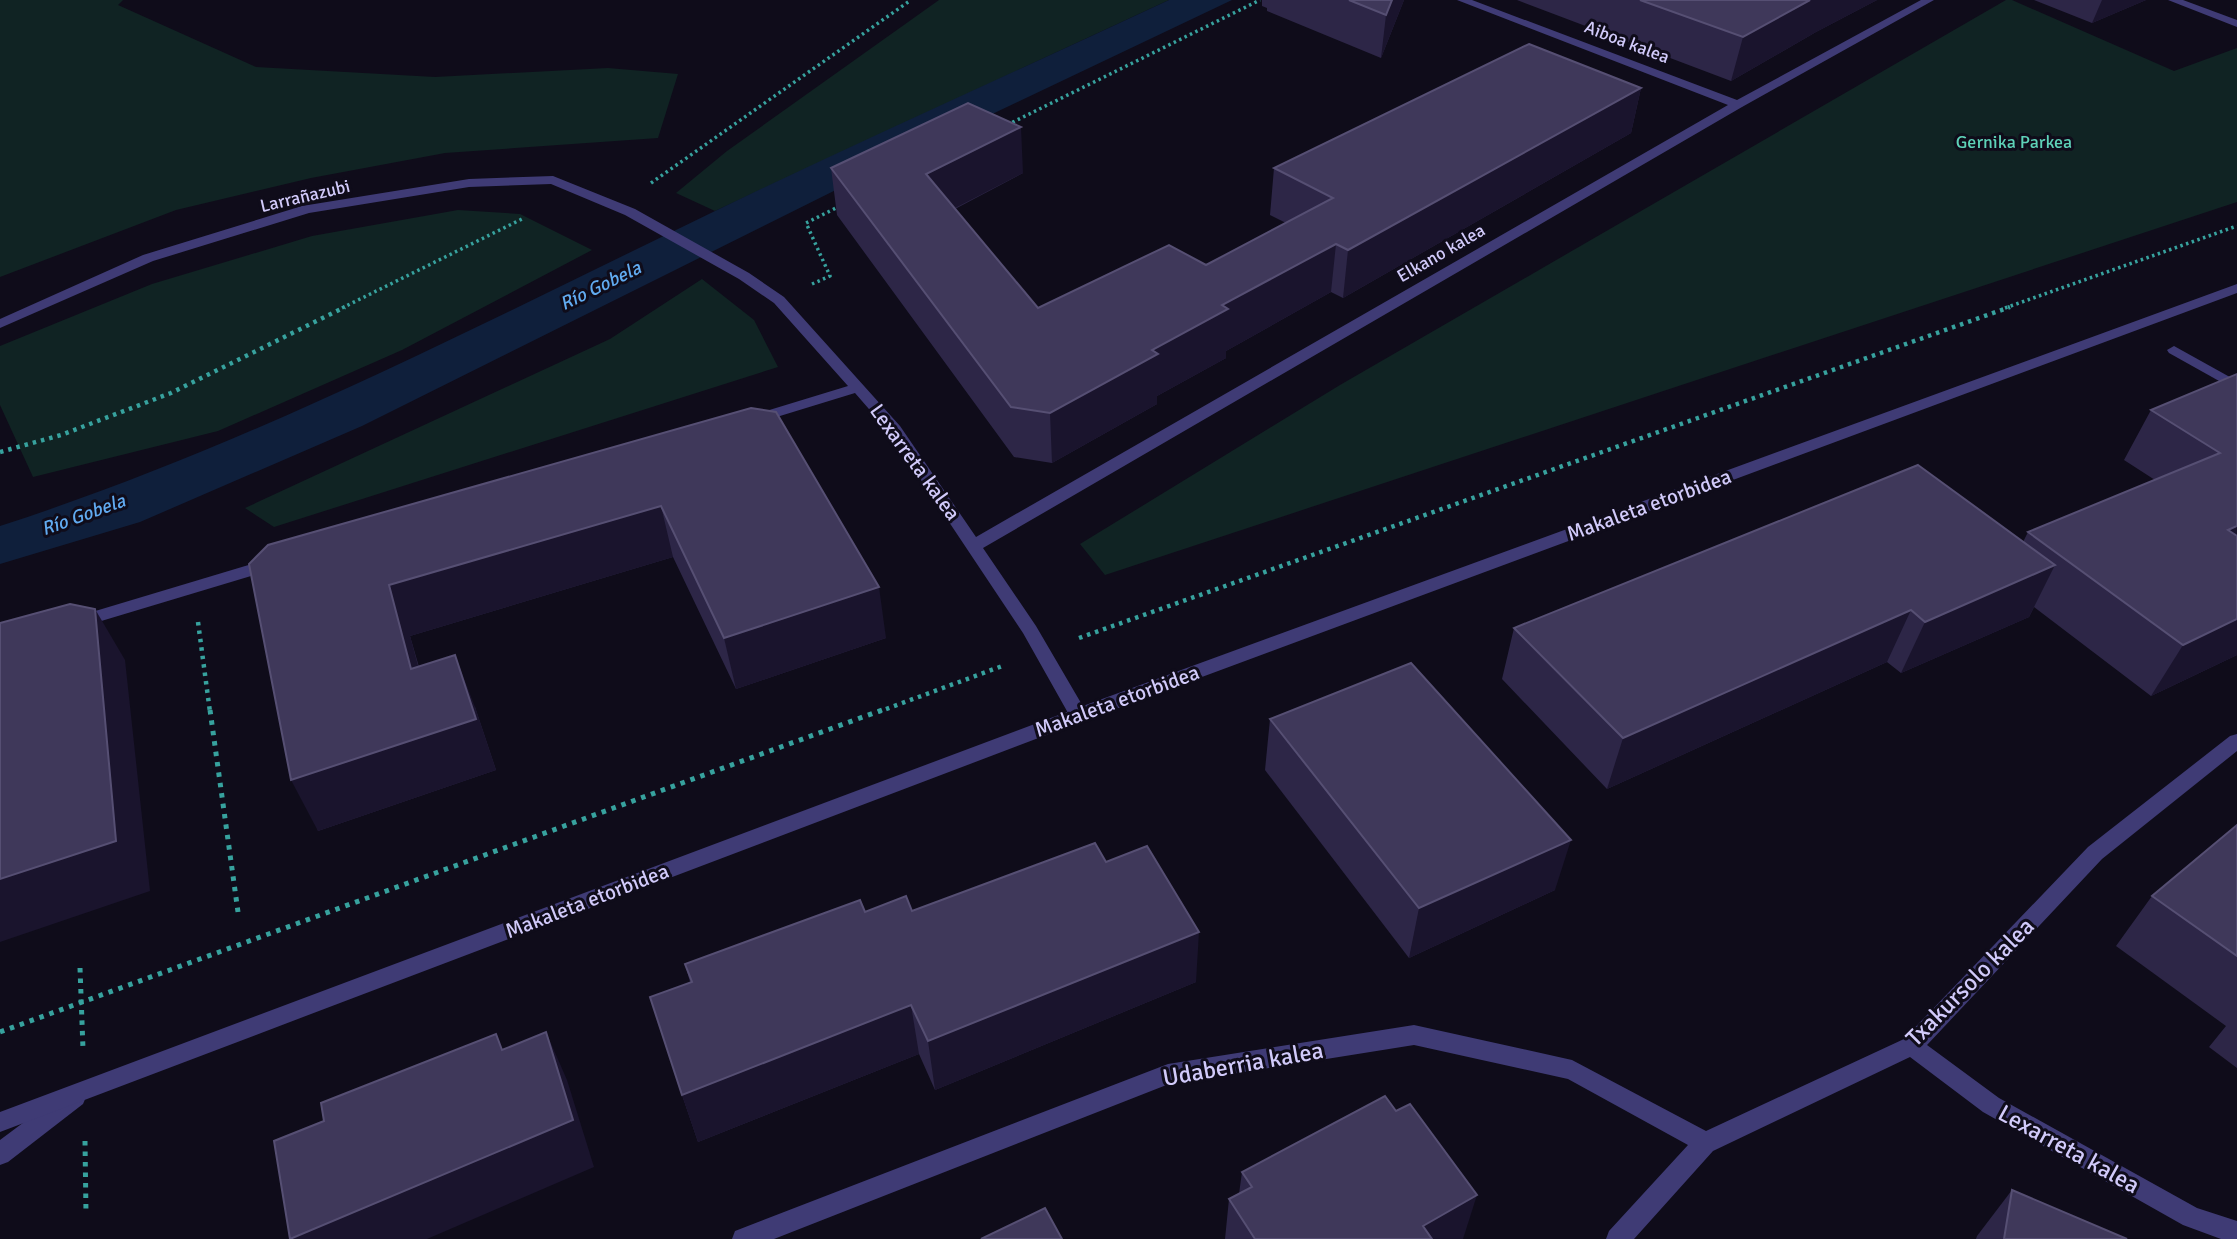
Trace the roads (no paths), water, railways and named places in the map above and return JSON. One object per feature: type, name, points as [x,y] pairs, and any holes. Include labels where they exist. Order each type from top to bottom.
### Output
[{"type":"street","name":"Aiboa kalea","points":[[1462,0],[1738,104]]},
{"type":"street","name":"Elkano kalea","points":[[975,545],[1738,104],[1929,0]]},
{"type":"street","points":[[2174,0],[2237,24]]},
{"type":"street","name":"Larrañazubi","points":[[0,324],[148,258],[307,209],[469,183],[553,180],[630,212]]},
{"type":"street","name":"Lexarreta kalea","points":[[630,212],[744,276],[779,300],[859,387],[895,429],[975,545],[1030,630],[1079,715]]},
{"type":"street","name":"Makaleta etorbidea","points":[[0,1122],[1079,715],[2237,288]]},
{"type":"street","points":[[2174,350],[2237,387]]},
{"type":"street","points":[[739,423],[859,387]]},
{"type":"street","points":[[65,626],[289,559]]},
{"type":"street","name":"Txakursolo kalea","points":[[1618,1239],[1705,1143],[1912,1046],[2095,853],[2237,741]]},
{"type":"street","name":"Udaberria kalea","points":[[744,1239],[1168,1074],[1414,1035],[1572,1070],[1705,1143]]},
{"type":"street","name":"Lexarreta kalea","points":[[1912,1046],[1991,1105],[2191,1217],[2237,1233]]},
{"type":"street","points":[[0,1154],[84,1090]]},
{"type":"water","name":"Río Gobela","points":[[1169,0],[1232,0],[902,157],[362,426],[140,522],[0,564],[0,526],[183,459],[362,381],[770,185]]},
{"type":"park label","name":"Gernika Parkea","points":[[2014,142]]}]
